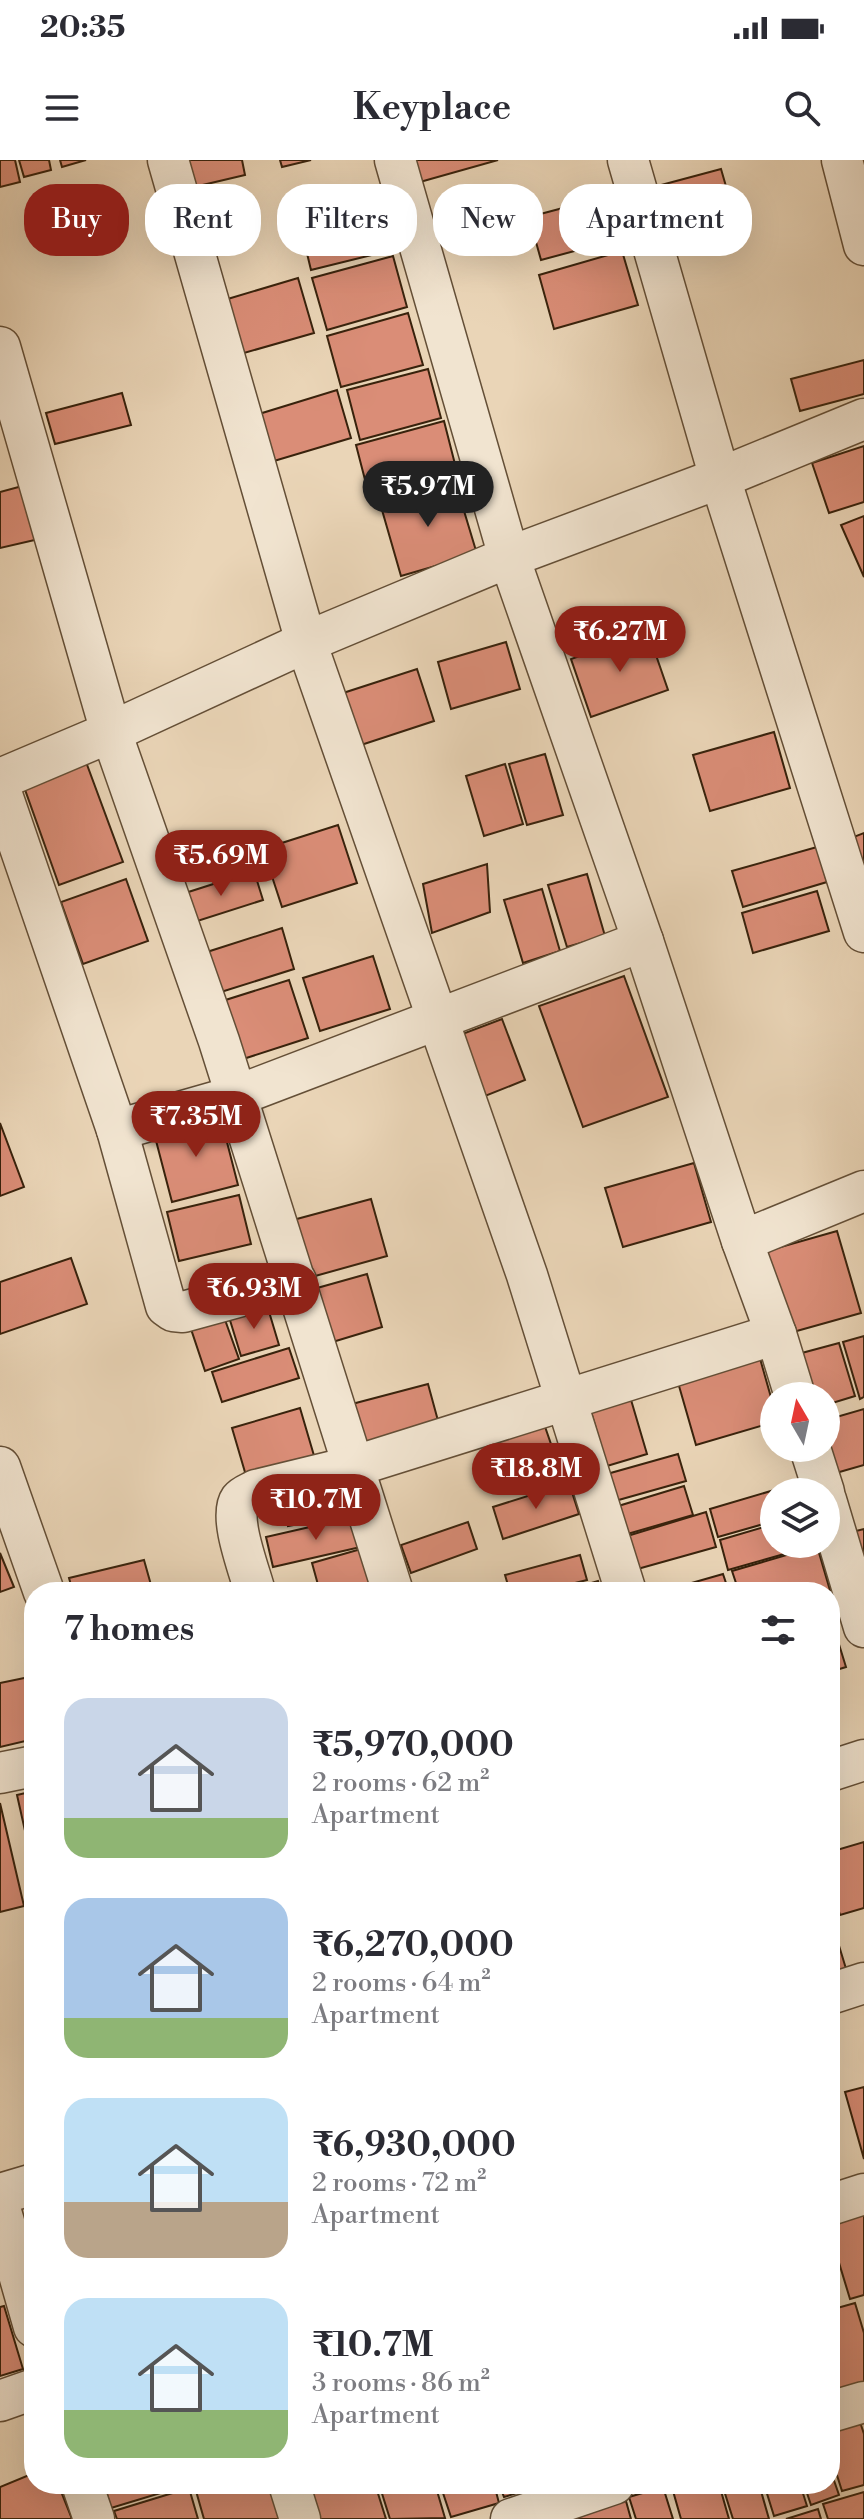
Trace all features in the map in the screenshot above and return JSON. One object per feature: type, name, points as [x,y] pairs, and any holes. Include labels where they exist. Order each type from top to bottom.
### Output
[{"type":"street","points":[[168,160],[306,642],[439,1018],[568,1401],[623,1582]]},
{"type":"street","points":[[395,160],[509,557],[643,941],[791,1382]]},
{"type":"street","points":[[628,160],[720,478],[864,932]]},
{"type":"street","points":[[842,160],[864,245]]},
{"type":"street","points":[[0,347],[111,732],[236,1096],[390,1582]]},
{"type":"street","points":[[0,779],[111,732],[306,642],[509,557],[720,478],[864,419]]},
{"type":"street","points":[[0,789],[117,1130],[166,1306],[183,1312],[296,1281]]},
{"type":"street","points":[[117,1130],[236,1096],[643,941]]},
{"type":"street","points":[[742,1241],[864,1191]]},
{"type":"street","points":[[252,1582],[236,1524],[236,1509],[241,1498],[256,1490],[355,1466],[776,1334]]},
{"type":"street","points":[[0,1467],[40,1582]]},
{"type":"street","points":[[840,1547],[864,1627]]},
{"type":"street","points":[[840,1768],[864,1760]]},
{"type":"street","points":[[0,1773],[24,1768]]},
{"type":"street","points":[[840,1991],[864,1983]]},
{"type":"street","points":[[0,2194],[24,2187]]},
{"type":"street","points":[[840,2202],[864,2194]]},
{"type":"street","points":[[0,2208],[24,2292]]},
{"type":"street","points":[[0,2401],[24,2393]]},
{"type":"street","points":[[840,2409],[864,2402]]},
{"type":"street","points":[[85,2494],[94,2519]]},
{"type":"street","points":[[292,2494],[300,2519]]},
{"type":"street","points":[[511,2519],[585,2494]]},
{"type":"building","points":[[0,160],[15,160],[20,182],[0,187]]},
{"type":"building","points":[[19,160],[49,160],[51,170],[24,177]]},
{"type":"building","points":[[60,160],[86,160],[62,167]]},
{"type":"building","points":[[187,160],[242,160],[245,175],[193,184]]},
{"type":"building","points":[[280,160],[311,160],[282,167]]},
{"type":"building","points":[[414,160],[498,160],[420,182]]},
{"type":"building","points":[[721,169],[725,184],[665,184]]},
{"type":"building","points":[[559,209],[559,255],[541,260],[540,256],[543,256],[543,213]]},
{"type":"building","points":[[308,256],[368,256],[311,270]]},
{"type":"building","points":[[393,256],[407,307],[327,330],[312,278]]},
{"type":"building","points":[[605,256],[623,256],[638,305],[554,329],[539,275]]},
{"type":"building","points":[[298,278],[314,333],[237,355],[221,301]]},
{"type":"building","points":[[408,313],[423,365],[341,387],[327,336]]},
{"type":"building","points":[[864,360],[864,394],[800,411],[791,379]]},
{"type":"building","points":[[428,369],[441,418],[360,440],[347,390]]},
{"type":"building","points":[[337,390],[351,438],[274,461],[259,414]]},
{"type":"building","points":[[122,393],[131,425],[55,444],[46,413]]},
{"type":"building","points":[[444,421],[458,476],[370,499],[356,445]]},
{"type":"building","points":[[864,446],[864,502],[829,513],[812,463]]},
{"type":"building","points":[[455,481],[477,554],[401,576],[380,503]]},
{"type":"building","points":[[26,485],[39,539],[0,548],[0,492]]},
{"type":"building","points":[[864,516],[864,577],[841,525]]},
{"type":"building","points":[[648,632],[668,690],[591,717],[571,659]]},
{"type":"building","points":[[506,642],[520,689],[451,709],[438,662]]},
{"type":"building","points":[[417,669],[434,721],[355,747],[337,695]]},
{"type":"building","points":[[774,732],[790,788],[710,811],[693,755]]},
{"type":"building","points":[[545,754],[563,815],[527,825],[509,764]]},
{"type":"building","points":[[86,762],[123,862],[59,885],[23,784]]},
{"type":"building","points":[[505,764],[523,824],[484,836],[466,776]]},
{"type":"building","points":[[338,825],[357,883],[282,907],[263,849]]},
{"type":"building","points":[[864,833],[864,866],[851,838]]},
{"type":"building","points":[[817,847],[827,882],[743,907],[732,871]]},
{"type":"building","points":[[487,864],[490,912],[432,933],[423,884]]},
{"type":"building","points":[[254,871],[263,900],[188,924],[179,895]]},
{"type":"building","points":[[587,874],[605,936],[567,947],[548,885]]},
{"type":"building","points":[[126,879],[148,941],[83,964],[61,902]]},
{"type":"building","points":[[542,889],[560,951],[523,963],[504,900]]},
{"type":"building","points":[[817,891],[829,931],[753,953],[742,913]]},
{"type":"building","points":[[282,928],[294,969],[221,992],[207,952]]},
{"type":"building","points":[[373,956],[390,1009],[320,1031],[303,978]]},
{"type":"building","points":[[624,976],[668,1097],[583,1127],[539,1006]]},
{"type":"building","points":[[289,980],[308,1038],[234,1062],[216,1003]]},
{"type":"building","points":[[502,1019],[525,1080],[480,1098],[457,1036]]},
{"type":"building","points":[[220,1115],[238,1185],[172,1202],[154,1133]]},
{"type":"building","points":[[0,1123],[24,1187],[0,1196]]},
{"type":"building","points":[[694,1163],[711,1222],[623,1247],[605,1188]]},
{"type":"building","points":[[239,1195],[251,1244],[179,1261],[167,1212]]},
{"type":"building","points":[[371,1199],[387,1256],[308,1278],[293,1220]]},
{"type":"building","points":[[837,1231],[861,1313],[786,1334],[763,1252]]},
{"type":"building","points":[[71,1258],[87,1304],[0,1334],[0,1282]]},
{"type":"building","points":[[367,1274],[382,1327],[326,1344],[310,1290]]},
{"type":"building","points":[[267,1305],[279,1345],[241,1356],[229,1317]]},
{"type":"building","points":[[224,1317],[239,1359],[205,1371],[191,1329]]},
{"type":"building","points":[[864,1336],[864,1397],[860,1399],[843,1342]]},
{"type":"building","points":[[839,1343],[855,1396],[840,1401],[840,1382],[806,1382],[798,1354]]},
{"type":"building","points":[[289,1348],[299,1378],[222,1402],[212,1372]]},
{"type":"building","points":[[759,1355],[767,1382],[760,1382],[760,1426],[696,1445],[677,1379]]},
{"type":"building","points":[[428,1384],[440,1428],[364,1448],[352,1404]]},
{"type":"building","points":[[629,1393],[647,1454],[607,1466],[589,1405]]},
{"type":"building","points":[[300,1408],[315,1459],[247,1479],[232,1428]]},
{"type":"building","points":[[864,1409],[864,1465],[836,1473],[833,1462],[840,1462],[840,1416]]},
{"type":"building","points":[[542,1418],[562,1476],[512,1493],[492,1434]]},
{"type":"building","points":[[678,1454],[686,1481],[615,1501],[607,1474]]},
{"type":"building","points":[[351,1479],[358,1513],[288,1526],[281,1491]]},
{"type":"building","points":[[569,1483],[579,1514],[503,1539],[493,1507]]},
{"type":"building","points":[[684,1486],[693,1515],[624,1535],[615,1507]]},
{"type":"building","points":[[760,1494],[760,1525],[718,1537],[710,1509]]},
{"type":"building","points":[[706,1512],[716,1547],[634,1570],[624,1537]]},
{"type":"building","points":[[358,1516],[365,1546],[273,1567],[266,1537]]},
{"type":"building","points":[[468,1522],[477,1549],[411,1573],[401,1545]]},
{"type":"building","points":[[760,1528],[760,1558],[770,1558],[728,1570],[720,1540]]},
{"type":"building","points":[[864,1529],[864,1565],[852,1532]]},
{"type":"building","points":[[361,1549],[370,1582],[317,1582],[312,1563]]},
{"type":"building","points":[[0,1553],[14,1587],[0,1592]]},
{"type":"building","points":[[580,1555],[587,1580],[507,1582],[505,1575]]},
{"type":"building","points":[[776,1558],[821,1558],[828,1582],[736,1582],[732,1571]]},
{"type":"building","points":[[144,1560],[150,1582],[70,1582],[69,1578]]},
{"type":"building","points":[[723,1574],[726,1582],[695,1582]]},
{"type":"building","points":[[840,1648],[846,1667],[840,1669]]},
{"type":"building","points":[[24,1678],[24,1741],[0,1747],[0,1683]]},
{"type":"building","points":[[24,1793],[24,1826],[17,1795]]},
{"type":"building","points":[[0,1803],[24,1906],[0,1912]]},
{"type":"building","points":[[864,1842],[864,1908],[840,1915],[840,1849]]},
{"type":"building","points":[[840,1949],[847,1972],[840,1974]]},
{"type":"building","points":[[864,2087],[864,2159],[845,2092]]},
{"type":"building","points":[[864,2214],[864,2295],[850,2299],[840,2266],[840,2221]]},
{"type":"building","points":[[855,2303],[864,2333],[864,2382],[840,2388],[840,2307]]},
{"type":"building","points":[[4,2306],[23,2369],[0,2376],[0,2307]]},
{"type":"building","points":[[859,2419],[864,2434],[864,2485],[842,2491],[840,2485],[840,2425]]},
{"type":"building","points":[[24,2477],[24,2494],[62,2494],[72,2519],[0,2519],[0,2487]]},
{"type":"building","points":[[864,2492],[864,2519],[828,2519],[823,2504]]},
{"type":"building","points":[[107,2494],[157,2494],[111,2508]]},
{"type":"building","points":[[169,2494],[191,2494],[198,2519],[117,2519],[114,2511]]},
{"type":"building","points":[[197,2494],[278,2494],[282,2519],[204,2519]]},
{"type":"building","points":[[308,2494],[378,2494],[386,2519],[316,2519]]},
{"type":"building","points":[[382,2494],[438,2494],[445,2518],[390,2519]]},
{"type":"building","points":[[443,2494],[497,2494],[499,2503],[451,2517]]},
{"type":"building","points":[[624,2494],[631,2519],[578,2519],[575,2508]]},
{"type":"building","points":[[665,2494],[673,2519],[636,2519],[629,2497]]},
{"type":"building","points":[[674,2494],[722,2494],[729,2519],[681,2519]]},
{"type":"building","points":[[725,2494],[762,2494],[769,2519],[733,2519]]},
{"type":"building","points":[[767,2494],[803,2494],[807,2506],[774,2516]]},
{"type":"building","points":[[807,2494],[839,2494],[839,2495],[811,2505]]},
{"type":"building","points":[[818,2509],[821,2519],[786,2519]]}]
